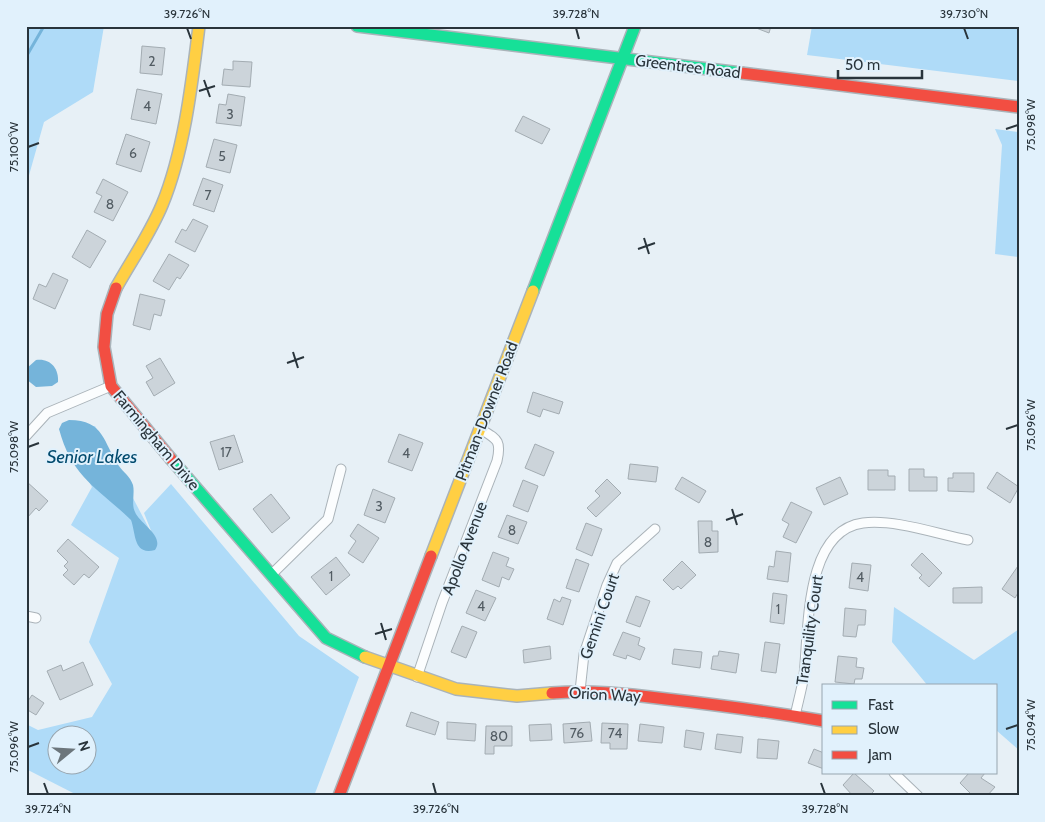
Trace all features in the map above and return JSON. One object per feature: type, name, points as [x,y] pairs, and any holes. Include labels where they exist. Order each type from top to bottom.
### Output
[{"type":"street","name":"Farmingham Drive","points":[[199,26],[193,78],[179,148],[162,205],[116,288],[106,314],[104,347],[111,386],[154,439],[326,638],[361,656],[389,667]]},
{"type":"street","name":"Greentree Road","points":[[357,26],[1019,107]]},
{"type":"street","name":"Pitman-Downer Road","points":[[339,796],[635,26]]},
{"type":"street","points":[[26,436],[47,414],[111,386]]},
{"type":"street","name":"Apollo Avenue","points":[[417,677],[442,603],[497,461],[500,448],[497,440],[479,428]]},
{"type":"street","points":[[272,574],[328,519],[341,469]]},
{"type":"street","name":"Tranquility Court","points":[[795,716],[804,678],[815,577],[827,545],[843,532],[862,524],[887,523],[968,540]]},
{"type":"street","name":"Gemini Court","points":[[580,691],[584,654],[607,585],[617,563],[655,528]]},
{"type":"street","points":[[26,616],[36,618]]},
{"type":"street","name":"Orion Way","points":[[389,667],[456,690],[517,696],[580,691],[732,706],[822,721]]},
{"type":"street","points":[[895,774],[918,796]]},
{"type":"shaded area","points":[[26,26],[104,26],[93,92],[44,122],[26,186]]},
{"type":"shaded area","points":[[812,26],[1019,26],[1019,81],[807,55]]},
{"type":"shaded area","points":[[995,129],[1019,132],[1019,257],[995,254],[1002,145]]},
{"type":"shaded area","points":[[95,426],[154,538],[144,513],[171,484],[299,636],[359,677],[314,796],[79,796],[26,769],[26,724],[38,730],[48,728],[48,774],[98,774],[98,724],[63,724],[92,717],[112,684],[89,642],[119,558],[71,525],[92,487],[59,429]]},
{"type":"shaded area","points":[[894,607],[974,660],[1019,629],[1019,750],[998,732],[998,684],[926,684],[892,642]]},
{"type":"water","points":[[36,360],[49,362],[53,365],[57,372],[58,382],[52,386],[36,387],[26,379],[26,369]]},
{"type":"water","name":"Senior Lakes","points":[[69,420],[90,424],[102,434],[119,466],[132,482],[134,509],[138,517],[151,530],[157,540],[155,550],[148,551],[139,547],[131,520],[88,481],[71,459],[64,446],[59,429],[62,423]]},
{"type":"building","points":[[751,26],[771,26],[769,33]]},
{"type":"building","points":[[142,46],[165,48],[162,75],[140,73]]},
{"type":"building","points":[[233,61],[252,62],[250,87],[222,85],[224,69],[233,70]]},
{"type":"building","points":[[137,89],[162,94],[156,124],[131,119]]},
{"type":"building","points":[[228,94],[245,97],[241,126],[216,123],[219,104],[226,105]]},
{"type":"building","points":[[523,116],[550,129],[542,144],[515,131]]},
{"type":"building","points":[[126,134],[150,142],[141,172],[116,164]]},
{"type":"building","points":[[214,139],[237,145],[230,173],[206,167]]},
{"type":"building","points":[[203,178],[223,185],[214,212],[193,205]]},
{"type":"building","points":[[103,179],[128,192],[113,221],[94,212],[102,196],[96,193]]},
{"type":"building","points":[[193,219],[208,226],[195,252],[175,242],[182,229],[186,231]]},
{"type":"building","points":[[87,230],[106,241],[90,268],[72,257]]},
{"type":"building","points":[[169,254],[189,265],[180,279],[177,277],[169,290],[153,281]]},
{"type":"building","points":[[53,273],[68,280],[55,309],[33,299],[39,284],[46,287]]},
{"type":"building","points":[[140,294],[165,300],[161,316],[154,314],[150,330],[133,325]]},
{"type":"building","points":[[160,358],[175,383],[154,396],[146,382],[153,378],[146,366]]},
{"type":"building","points":[[533,392],[563,402],[559,414],[543,409],[540,417],[527,412]]},
{"type":"building","points":[[399,434],[423,443],[412,471],[388,462]]},
{"type":"building","points":[[234,435],[243,462],[219,470],[210,442]]},
{"type":"building","points":[[535,444],[554,452],[544,476],[525,468]]},
{"type":"building","points":[[630,464],[658,467],[656,482],[628,479]]},
{"type":"building","points":[[909,469],[924,469],[924,477],[937,477],[937,491],[909,491]]},
{"type":"building","points":[[868,470],[888,470],[888,476],[895,476],[895,490],[868,490]]},
{"type":"building","points":[[997,472],[1019,487],[1010,503],[987,488]]},
{"type":"building","points":[[953,473],[974,473],[974,492],[948,491],[948,478],[953,478]]},
{"type":"building","points":[[682,477],[706,491],[699,503],[675,489]]},
{"type":"building","points":[[840,477],[848,494],[824,505],[816,488]]},
{"type":"building","points":[[607,479],[621,493],[596,517],[587,508],[600,496],[595,491]]},
{"type":"building","points":[[523,480],[538,486],[528,512],[513,506]]},
{"type":"building","points":[[26,481],[48,501],[39,511],[36,508],[26,519]]},
{"type":"building","points":[[373,489],[395,498],[385,523],[364,515]]},
{"type":"building","points":[[271,494],[290,518],[272,533],[253,509]]},
{"type":"building","points":[[791,502],[812,512],[796,543],[783,537],[789,524],[782,520]]},
{"type":"building","points":[[507,515],[527,522],[518,544],[498,537]]},
{"type":"building","points":[[698,521],[712,521],[712,531],[718,531],[718,552],[699,553]]},
{"type":"building","points":[[586,523],[602,529],[592,556],[576,549]]},
{"type":"building","points":[[358,524],[379,538],[363,563],[348,553],[356,541],[350,536]]},
{"type":"building","points":[[68,539],[99,567],[89,578],[84,574],[74,585],[63,575],[68,570],[64,566],[68,562],[57,551]]},
{"type":"building","points":[[776,551],[791,553],[788,582],[767,579],[769,566],[774,567]]},
{"type":"building","points":[[493,552],[509,558],[506,566],[514,569],[509,580],[502,577],[499,587],[482,580]]},
{"type":"building","points":[[922,553],[942,573],[929,587],[919,578],[922,575],[911,565]]},
{"type":"building","points":[[336,557],[350,575],[326,595],[311,577]]},
{"type":"building","points":[[576,559],[589,564],[579,592],[566,588]]},
{"type":"building","points":[[682,561],[696,575],[681,589],[678,586],[673,590],[663,580]]},
{"type":"building","points":[[852,563],[871,565],[868,591],[849,588]]},
{"type":"building","points":[[1018,566],[1019,591],[1015,598],[1002,589]]},
{"type":"building","points":[[982,587],[982,603],[953,603],[953,588]]},
{"type":"building","points":[[476,590],[496,598],[485,621],[466,613]]},
{"type":"building","points":[[773,593],[787,595],[784,624],[770,622]]},
{"type":"building","points":[[636,596],[650,601],[640,627],[626,622]]},
{"type":"building","points":[[562,597],[571,600],[563,625],[547,619],[554,599],[560,602]]},
{"type":"building","points":[[845,608],[866,610],[865,625],[858,625],[856,637],[843,636]]},
{"type":"building","points":[[462,626],[477,632],[466,658],[451,652]]},
{"type":"building","points":[[623,632],[640,638],[638,645],[645,648],[640,660],[627,655],[626,659],[613,655]]},
{"type":"building","points":[[765,642],[780,644],[776,673],[761,671]]},
{"type":"building","points":[[550,646],[551,659],[524,663],[523,650]]},
{"type":"building","points":[[674,649],[702,652],[700,668],[672,664]]},
{"type":"building","points":[[719,651],[739,654],[736,673],[711,669],[713,656],[718,656]]},
{"type":"building","points":[[838,656],[857,658],[856,667],[864,668],[862,679],[855,679],[854,684],[835,682]]},
{"type":"building","points":[[83,662],[93,685],[60,700],[47,671],[61,665],[63,671]]},
{"type":"building","points":[[32,695],[44,703],[36,715],[26,709],[26,704]]},
{"type":"building","points":[[411,712],[439,722],[435,735],[406,726]]},
{"type":"building","points":[[447,722],[476,724],[475,741],[447,739]]},
{"type":"building","points":[[590,722],[592,741],[564,743],[563,724]]},
{"type":"building","points":[[602,723],[628,724],[627,749],[610,749],[610,743],[601,743]]},
{"type":"building","points":[[551,724],[552,740],[530,741],[529,725]]},
{"type":"building","points":[[640,724],[664,727],[662,743],[638,741]]},
{"type":"building","points":[[486,726],[512,726],[512,746],[494,746],[494,754],[485,754]]},
{"type":"building","points":[[686,730],[704,733],[701,750],[684,747]]},
{"type":"building","points":[[717,734],[743,737],[741,753],[715,749]]},
{"type":"building","points":[[758,739],[779,741],[777,759],[757,758]]},
{"type":"building","points":[[814,749],[822,752],[822,768],[808,763]]},
{"type":"building","points":[[855,774],[874,791],[869,796],[853,796],[843,785]]},
{"type":"building","points":[[968,774],[984,774],[981,778],[995,787],[987,796],[973,796],[960,783]]},
{"type":"waterway","points":[[26,57],[44,26]]},
{"type":"traffic: fast","points":[[357,26],[741,73]]},
{"type":"traffic: fast","points":[[533,291],[635,26]]},
{"type":"traffic: fast","points":[[171,459],[326,638],[365,657]]},
{"type":"traffic: slow","points":[[116,288],[152,226],[170,184],[182,140],[199,26]]},
{"type":"traffic: slow","points":[[431,556],[533,291]]},
{"type":"traffic: slow","points":[[365,657],[456,689],[517,696],[552,693]]},
{"type":"traffic: jam","points":[[741,73],[1019,107]]},
{"type":"traffic: jam","points":[[116,288],[107,314],[104,347],[111,386],[171,459]]},
{"type":"traffic: jam","points":[[339,796],[431,556]]},
{"type":"traffic: jam","points":[[552,693],[595,692],[638,696],[822,721]]}]
